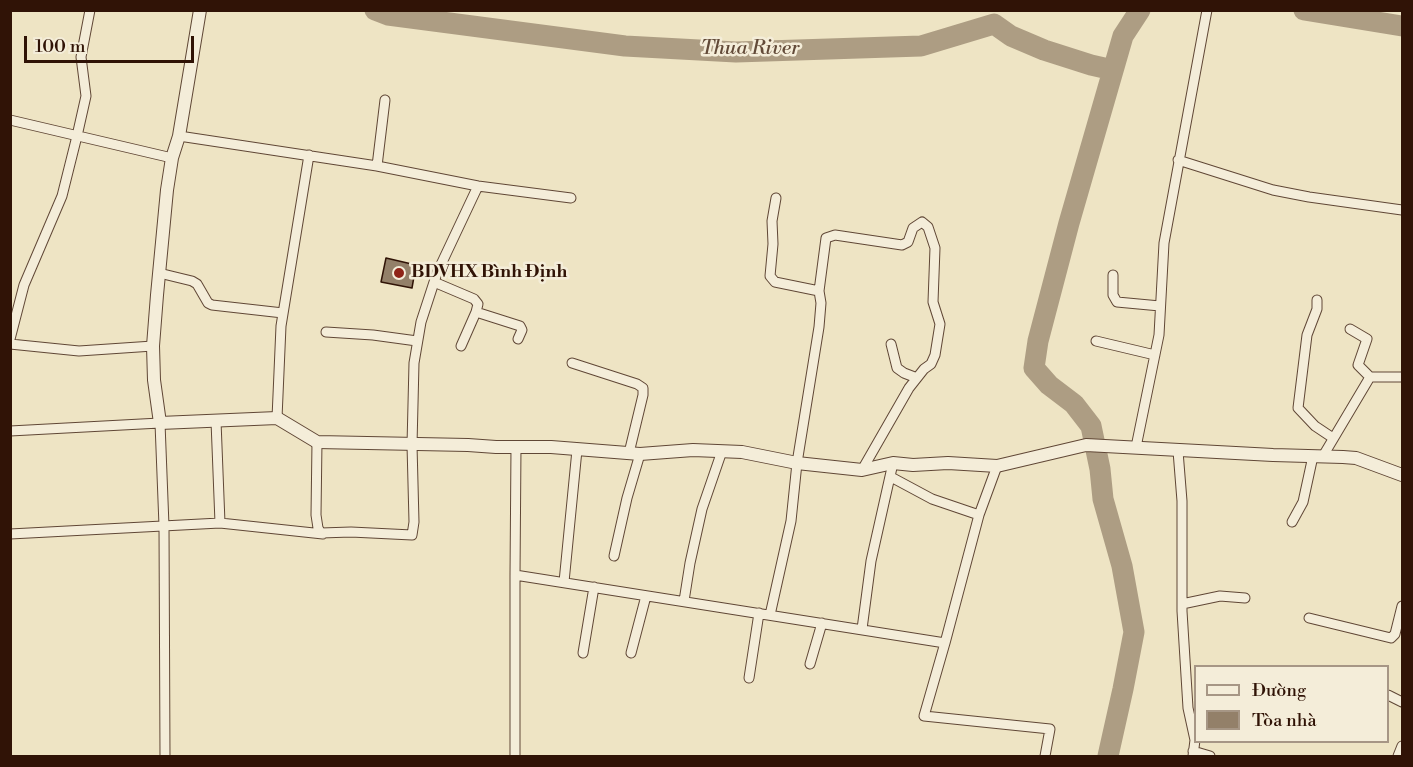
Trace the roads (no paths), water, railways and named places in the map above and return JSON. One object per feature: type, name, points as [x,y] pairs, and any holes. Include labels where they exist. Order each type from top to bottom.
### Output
[{"type":"street","points":[[10,339],[24,285],[62,196],[77,136],[86,96],[81,57],[90,10]]},
{"type":"street","points":[[165,756],[164,526],[160,423],[154,380],[153,346],[172,158],[179,136],[200,10]]},
{"type":"street","points":[[1136,447],[1159,335],[1164,243],[1207,10]]},
{"type":"street","points":[[377,166],[385,100]]},
{"type":"street","points":[[10,120],[172,158]]},
{"type":"street","points":[[179,136],[309,154],[478,186],[571,198]]},
{"type":"street","points":[[277,418],[283,313],[309,154]]},
{"type":"street","points":[[1178,160],[1291,194],[1402,210]]},
{"type":"street","points":[[10,534],[220,524],[323,534],[351,532],[412,536],[414,522],[412,445],[414,363],[420,322],[434,282],[478,186]]},
{"type":"street","points":[[776,198],[772,221],[773,244],[770,276],[776,282],[819,291]]},
{"type":"street","points":[[770,615],[791,521],[797,463],[819,327],[821,303],[819,291],[828,236],[835,235],[902,245],[908,242],[917,224],[925,224],[931,232],[934,244],[933,302],[940,324],[933,361],[917,378],[862,470]]},
{"type":"street","points":[[159,273],[197,284],[208,303],[212,305],[283,313]]},
{"type":"street","points":[[1113,275],[1113,295],[1118,302],[1160,306]]},
{"type":"street","points":[[434,282],[474,299],[478,304],[461,346]]},
{"type":"street","points":[[1317,300],[1317,309],[1306,335],[1303,381],[1298,404],[1299,410],[1315,426],[1333,438]]},
{"type":"street","points":[[476,312],[520,326],[522,330],[518,339]]},
{"type":"street","points":[[1350,329],[1367,339],[1358,365],[1370,377],[1402,377]]},
{"type":"street","points":[[326,332],[417,341]]},
{"type":"street","points":[[1095,341],[1155,354]]},
{"type":"street","points":[[10,344],[79,351],[153,346]]},
{"type":"street","points":[[891,344],[897,368],[904,374],[917,378]]},
{"type":"street","points":[[572,363],[643,388],[627,498],[615,556]]},
{"type":"street","points":[[1292,522],[1302,502],[1318,456],[1333,438],[1370,377]]},
{"type":"street","points":[[10,430],[277,418],[317,442],[551,447],[634,454],[693,450],[722,451],[751,453],[797,463],[862,470],[893,463],[997,466],[1086,445],[1356,458],[1402,475]]},
{"type":"street","points":[[216,421],[220,524]]},
{"type":"street","points":[[317,442],[316,515],[318,528],[323,534]]},
{"type":"street","points":[[515,756],[516,447]]},
{"type":"street","points":[[564,582],[577,450]]},
{"type":"street","points":[[684,601],[700,519],[722,451]]},
{"type":"street","points":[[1178,451],[1182,501],[1182,604],[1188,708],[1194,735]]},
{"type":"street","points":[[862,629],[871,561],[893,463]]},
{"type":"street","points":[[997,466],[979,516],[924,716],[1050,729],[1045,756]]},
{"type":"street","points":[[891,477],[932,499],[979,516]]},
{"type":"street","points":[[515,575],[945,643]]},
{"type":"street","points":[[583,653],[594,587]]},
{"type":"street","points":[[631,653],[646,596]]},
{"type":"street","points":[[1182,604],[1220,596],[1245,598]]},
{"type":"street","points":[[1309,618],[1390,638],[1394,636],[1402,606]]},
{"type":"street","points":[[749,678],[759,613]]},
{"type":"street","points":[[810,664],[822,623]]},
{"type":"street","points":[[1398,756],[1402,747]]},
{"type":"street","points":[[1193,754],[1210,756]]},
{"type":"waterway","name":"Thua River","points":[[375,10],[388,15],[625,46],[736,52],[921,46],[994,24],[1011,36],[1044,50],[1113,70]]},
{"type":"waterway","points":[[1108,756],[1134,632],[1122,566],[1103,499],[1100,469],[1091,426],[1074,404],[1049,385],[1034,368],[1038,341],[1069,223],[1123,36],[1140,10]]},
{"type":"waterway","points":[[1304,10],[1402,26]]},
{"type":"place","name":"BDVHX Bình Định","points":[[399,273]]}]
